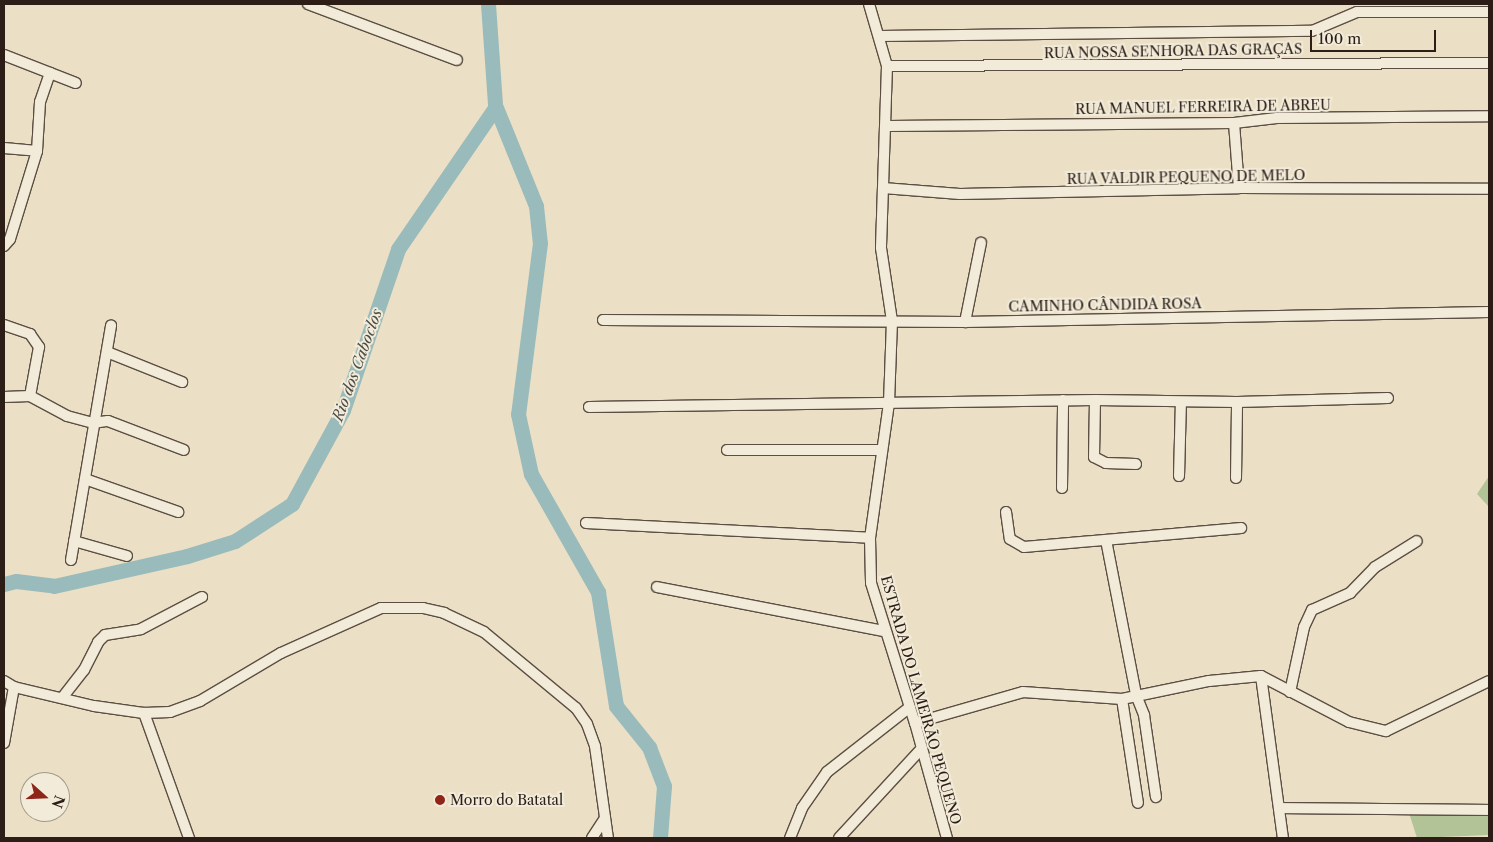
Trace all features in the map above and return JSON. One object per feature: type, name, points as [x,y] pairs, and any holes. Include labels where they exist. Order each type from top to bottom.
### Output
[{"type":"street","points":[[308,4],[457,60]]},
{"type":"street","name":"ESTRADA DO LAMEIRÃO PEQUENO","points":[[869,4],[880,36],[887,66],[888,126],[881,248],[892,321],[889,403],[870,538],[871,583],[884,631],[916,723],[947,838]]},
{"type":"street","points":[[880,36],[1312,31],[1358,12],[1489,12]]},
{"type":"street","points":[[4,55],[76,83]]},
{"type":"street","name":"RUA NOSSA SENHORA DAS GRAÇAS","points":[[887,66],[1489,62]]},
{"type":"street","points":[[4,246],[10,239],[37,152],[40,102],[50,73]]},
{"type":"street","name":"RUA MANUEL FERREIRA DE ABREU","points":[[888,126],[1234,123],[1277,118],[1489,116]]},
{"type":"street","points":[[1234,123],[1239,188]]},
{"type":"street","points":[[4,148],[37,152]]},
{"type":"street","name":"RUA VALDIR PEQUENO DE MELO","points":[[883,188],[960,194],[1239,188],[1489,190]]},
{"type":"street","points":[[965,322],[981,243]]},
{"type":"street","name":"CAMINHO CÂNDIDA ROSA","points":[[603,320],[721,319],[965,322],[1489,312]]},
{"type":"street","points":[[4,325],[30,334],[39,347],[30,396]]},
{"type":"street","points":[[71,560],[86,478],[93,423],[108,352],[111,325]]},
{"type":"street","points":[[108,352],[182,382]]},
{"type":"street","points":[[4,397],[30,396],[46,408],[93,423],[108,422],[184,450]]},
{"type":"street","points":[[589,407],[1063,400],[1237,402],[1388,398]]},
{"type":"street","points":[[1062,488],[1063,400]]},
{"type":"street","points":[[1095,400],[1094,457],[1106,463],[1136,464]]},
{"type":"street","points":[[1179,476],[1180,402]]},
{"type":"street","points":[[1236,478],[1237,402]]},
{"type":"street","points":[[727,450],[882,450]]},
{"type":"street","points":[[86,478],[178,512]]},
{"type":"street","points":[[1006,512],[1010,539],[1018,546],[1241,528]]},
{"type":"street","points":[[586,523],[870,538]]},
{"type":"street","points":[[1106,540],[1136,695],[1144,715],[1156,797]]},
{"type":"street","points":[[74,541],[127,556]]},
{"type":"street","points":[[1290,692],[1304,627],[1312,610],[1350,593],[1375,567],[1418,541]]},
{"type":"street","points":[[657,587],[884,631]]},
{"type":"street","points":[[62,698],[84,670],[98,642],[105,635],[140,629],[202,597]]},
{"type":"street","points":[[4,681],[14,686],[62,698],[144,713],[170,712],[200,701],[281,653],[381,608],[437,611],[484,632],[576,708],[587,724],[594,746],[608,838]]},
{"type":"street","points":[[916,723],[1023,692],[1122,699],[1240,676],[1261,676],[1349,722],[1386,731],[1489,681]]},
{"type":"street","points":[[1261,676],[1283,838]]},
{"type":"street","points":[[4,743],[14,686]]},
{"type":"street","points":[[1122,699],[1138,803]]},
{"type":"street","points":[[790,838],[802,808],[827,772],[910,707]]},
{"type":"street","points":[[144,713],[189,838]]},
{"type":"street","points":[[839,838],[922,748]]},
{"type":"street","points":[[1280,808],[1489,810]]},
{"type":"street","points":[[592,838],[605,818]]},
{"type":"green space","points":[[1489,476],[1489,507],[1477,494]]},
{"type":"green space","points":[[1409,813],[1489,814],[1489,835],[1417,838]]},
{"type":"waterway","points":[[488,4],[495,105],[536,206],[540,243],[518,414],[531,474],[598,592],[616,706],[649,747],[664,786],[660,838]]},
{"type":"waterway","name":"Rio dos Caboclos","points":[[4,584],[16,581],[54,586],[187,556],[235,541],[292,504],[343,410],[398,249],[495,108]]},
{"type":"place","name":"Morro do Batatal","points":[[440,800]]}]
